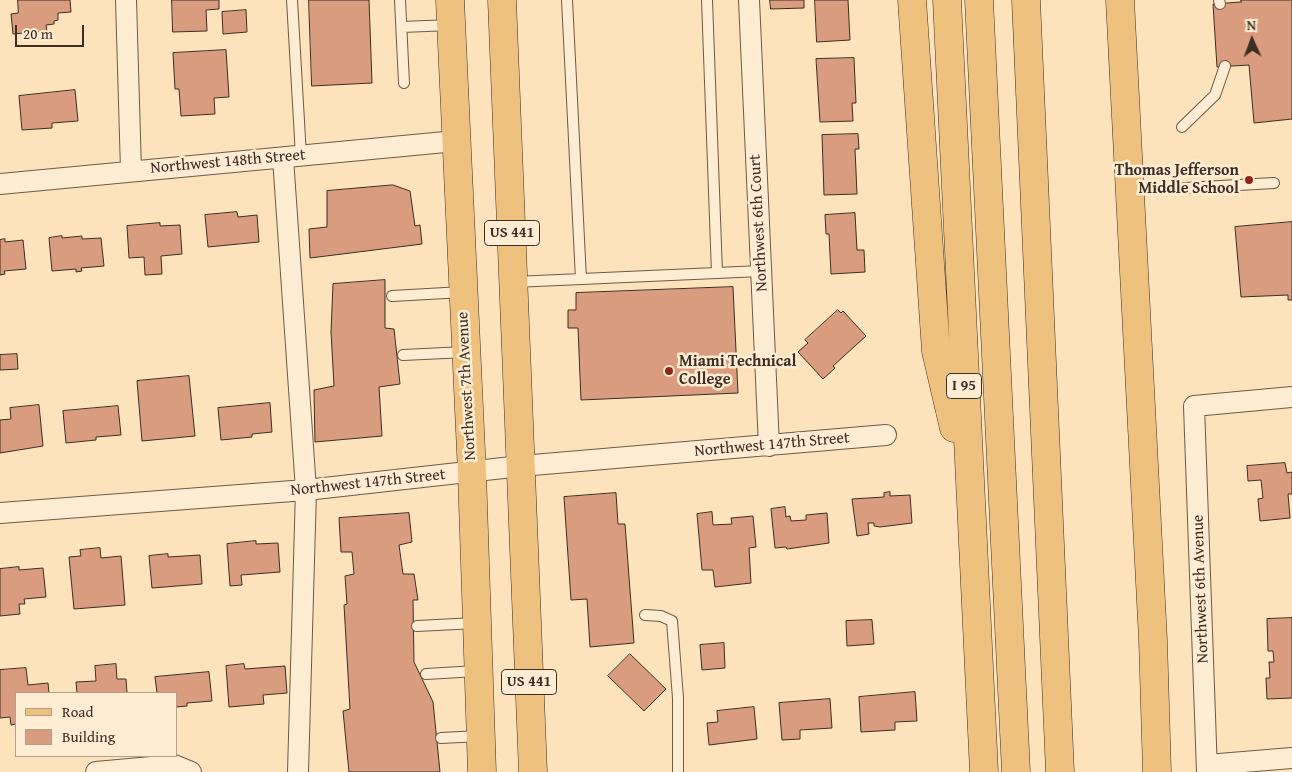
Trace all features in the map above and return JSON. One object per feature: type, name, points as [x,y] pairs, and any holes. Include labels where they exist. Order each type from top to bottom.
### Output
[{"type":"main road","name":"US 441","points":[[502,0],[533,772]]},
{"type":"main road","points":[[912,0],[936,351],[970,497]]},
{"type":"main road","name":"I 95","points":[[947,0],[984,772]]},
{"type":"main road","points":[[979,0],[1016,772]]},
{"type":"main road","points":[[1026,0],[1060,772]]},
{"type":"main road","points":[[1120,0],[1153,640],[1157,772]]},
{"type":"main road","name":"Northwest 7th Avenue","points":[[450,12],[472,473],[482,772]]},
{"type":"street","points":[[126,0],[130,171]]},
{"type":"street","name":"Northwest 6th Court","points":[[749,0],[769,446]]},
{"type":"street","name":"Northwest 148th Street","points":[[0,184],[456,141]]},
{"type":"street","points":[[292,157],[306,490],[298,772]]},
{"type":"street","name":"Northwest 6th Avenue","points":[[1207,769],[1194,406],[1292,397]]},
{"type":"street","name":"Northwest 147th Street","points":[[0,513],[306,490],[472,473],[521,466],[886,435]]},
{"type":"street","points":[[1207,769],[1292,758]]},
{"type":"street","points":[[96,772],[174,765],[190,772]]},
{"type":"lane","points":[[292,0],[292,157]]},
{"type":"lane","points":[[400,0],[404,83]]},
{"type":"lane","points":[[567,0],[581,279]]},
{"type":"lane","points":[[707,0],[717,273]]},
{"type":"lane","points":[[402,27],[450,12]]},
{"type":"lane","points":[[1182,126],[1214,95],[1225,66]]},
{"type":"lane","points":[[1185,188],[1274,183]]},
{"type":"lane","points":[[514,282],[761,271]]},
{"type":"lane","points":[[392,296],[463,292]]},
{"type":"lane","points":[[402,355],[466,352]]},
{"type":"lane","points":[[645,615],[661,616],[672,621],[678,698],[678,772]]},
{"type":"lane","points":[[417,626],[477,623]]},
{"type":"lane","points":[[426,674],[479,671]]},
{"type":"lane","points":[[441,738],[481,736]]},
{"type":"building","points":[[18,0],[70,0],[71,12],[58,13],[58,20],[54,21],[54,24],[46,25],[47,31],[13,34],[11,14],[18,13]]},
{"type":"building","points":[[172,0],[219,0],[219,9],[206,10],[207,31],[173,32]]},
{"type":"building","points":[[309,0],[369,0],[372,83],[312,86]]},
{"type":"building","points":[[770,0],[804,0],[804,8],[771,9]]},
{"type":"building","points":[[815,0],[848,0],[850,40],[817,42]]},
{"type":"building","points":[[1241,0],[1292,0],[1292,119],[1254,123],[1249,65],[1217,67],[1213,4],[1241,2]]},
{"type":"building","points":[[246,10],[247,32],[223,34],[222,12]]},
{"type":"building","points":[[226,50],[229,97],[214,98],[215,114],[181,116],[179,89],[175,89],[173,53]]},
{"type":"building","points":[[854,58],[856,103],[852,103],[853,121],[820,122],[816,59]]},
{"type":"building","points":[[75,90],[78,121],[52,123],[52,128],[22,130],[19,96]]},
{"type":"building","points":[[858,134],[859,149],[855,149],[857,194],[824,195],[822,135]]},
{"type":"building","points":[[393,185],[410,191],[415,226],[420,225],[422,244],[310,258],[309,229],[327,227],[327,191]]},
{"type":"building","points":[[237,212],[238,217],[257,215],[259,242],[208,247],[205,215]]},
{"type":"building","points":[[855,213],[857,250],[864,250],[865,272],[831,274],[829,234],[826,234],[825,215]]},
{"type":"building","points":[[1292,222],[1292,300],[1288,300],[1288,295],[1241,297],[1235,227]]},
{"type":"building","points":[[160,223],[160,226],[180,225],[182,254],[161,256],[162,274],[145,275],[144,257],[129,258],[127,226]]},
{"type":"building","points":[[62,236],[62,238],[82,236],[82,239],[101,238],[104,266],[81,268],[82,271],[76,272],[76,269],[52,271],[49,238]]},
{"type":"building","points":[[5,239],[5,242],[23,240],[26,269],[4,271],[5,274],[0,275],[0,240]]},
{"type":"building","points":[[385,280],[385,328],[394,329],[400,384],[379,387],[382,436],[315,442],[314,390],[334,386],[331,332],[333,284]]},
{"type":"building","points":[[733,287],[738,393],[581,400],[578,328],[568,328],[568,310],[576,310],[576,293]]},
{"type":"building","points":[[838,310],[841,313],[843,311],[866,336],[833,366],[835,368],[823,379],[798,352],[808,343],[805,340]]},
{"type":"building","points":[[17,354],[18,369],[0,370],[0,355]]},
{"type":"building","points":[[189,376],[195,436],[142,441],[137,381]]},
{"type":"building","points":[[270,403],[272,432],[252,434],[252,437],[221,440],[218,408]]},
{"type":"building","points":[[39,405],[43,446],[0,453],[0,420],[11,419],[10,408]]},
{"type":"building","points":[[118,406],[121,435],[96,437],[96,440],[66,443],[63,411]]},
{"type":"building","points":[[1285,463],[1287,473],[1292,472],[1292,494],[1288,494],[1290,518],[1260,521],[1258,499],[1263,498],[1261,480],[1248,481],[1247,466]]},
{"type":"building","points":[[890,492],[890,496],[910,495],[912,523],[880,527],[874,526],[874,523],[868,523],[869,534],[857,536],[852,499],[884,497],[884,493]]},
{"type":"building","points":[[616,493],[618,524],[625,524],[634,643],[590,647],[587,599],[571,600],[564,497]]},
{"type":"building","points":[[785,507],[786,517],[790,516],[791,521],[806,520],[806,515],[827,513],[829,543],[787,549],[786,547],[775,548],[771,509]]},
{"type":"building","points":[[712,512],[713,525],[732,524],[731,518],[753,516],[756,547],[749,548],[751,583],[715,587],[713,570],[702,570],[697,514]]},
{"type":"building","points":[[409,513],[412,542],[399,545],[403,574],[414,574],[418,600],[413,600],[414,662],[433,702],[440,772],[349,772],[343,711],[350,709],[344,605],[347,604],[345,576],[354,574],[352,552],[341,552],[339,518]]},
{"type":"building","points":[[256,541],[256,544],[278,543],[280,572],[241,575],[242,585],[230,586],[227,544]]},
{"type":"building","points":[[100,548],[101,558],[121,556],[125,605],[74,609],[69,557],[81,556],[80,550]]},
{"type":"building","points":[[168,554],[168,557],[200,555],[202,584],[152,588],[149,556]]},
{"type":"building","points":[[19,567],[19,570],[43,568],[46,597],[24,599],[25,604],[19,604],[20,614],[0,616],[0,569]]},
{"type":"building","points":[[1292,618],[1292,698],[1267,699],[1266,678],[1270,678],[1269,662],[1274,662],[1273,651],[1268,651],[1267,619]]},
{"type":"building","points":[[872,620],[874,644],[847,646],[846,621]]},
{"type":"building","points":[[724,643],[725,668],[702,670],[700,645]]},
{"type":"building","points":[[630,654],[666,689],[644,711],[608,676]]},
{"type":"building","points":[[116,664],[117,679],[126,679],[127,692],[77,692],[76,682],[96,681],[95,666]]},
{"type":"building","points":[[244,664],[245,669],[285,666],[287,693],[263,695],[264,704],[229,707],[226,666]]},
{"type":"building","points":[[26,668],[28,685],[48,683],[49,692],[15,692],[15,724],[11,725],[10,717],[0,718],[0,670]]},
{"type":"building","points":[[209,672],[212,701],[187,703],[187,706],[178,707],[178,692],[157,692],[155,677]]},
{"type":"building","points":[[915,692],[917,721],[895,722],[895,730],[861,732],[859,697]]},
{"type":"building","points":[[830,699],[832,728],[800,730],[800,739],[782,740],[779,703]]},
{"type":"building","points":[[754,707],[757,739],[709,745],[707,723],[718,722],[717,711]]},
{"type":"place","name":"Thomas Jefferson Middle School","points":[[1249,180]]},
{"type":"place","name":"Miami Technical College","points":[[669,371]]}]
